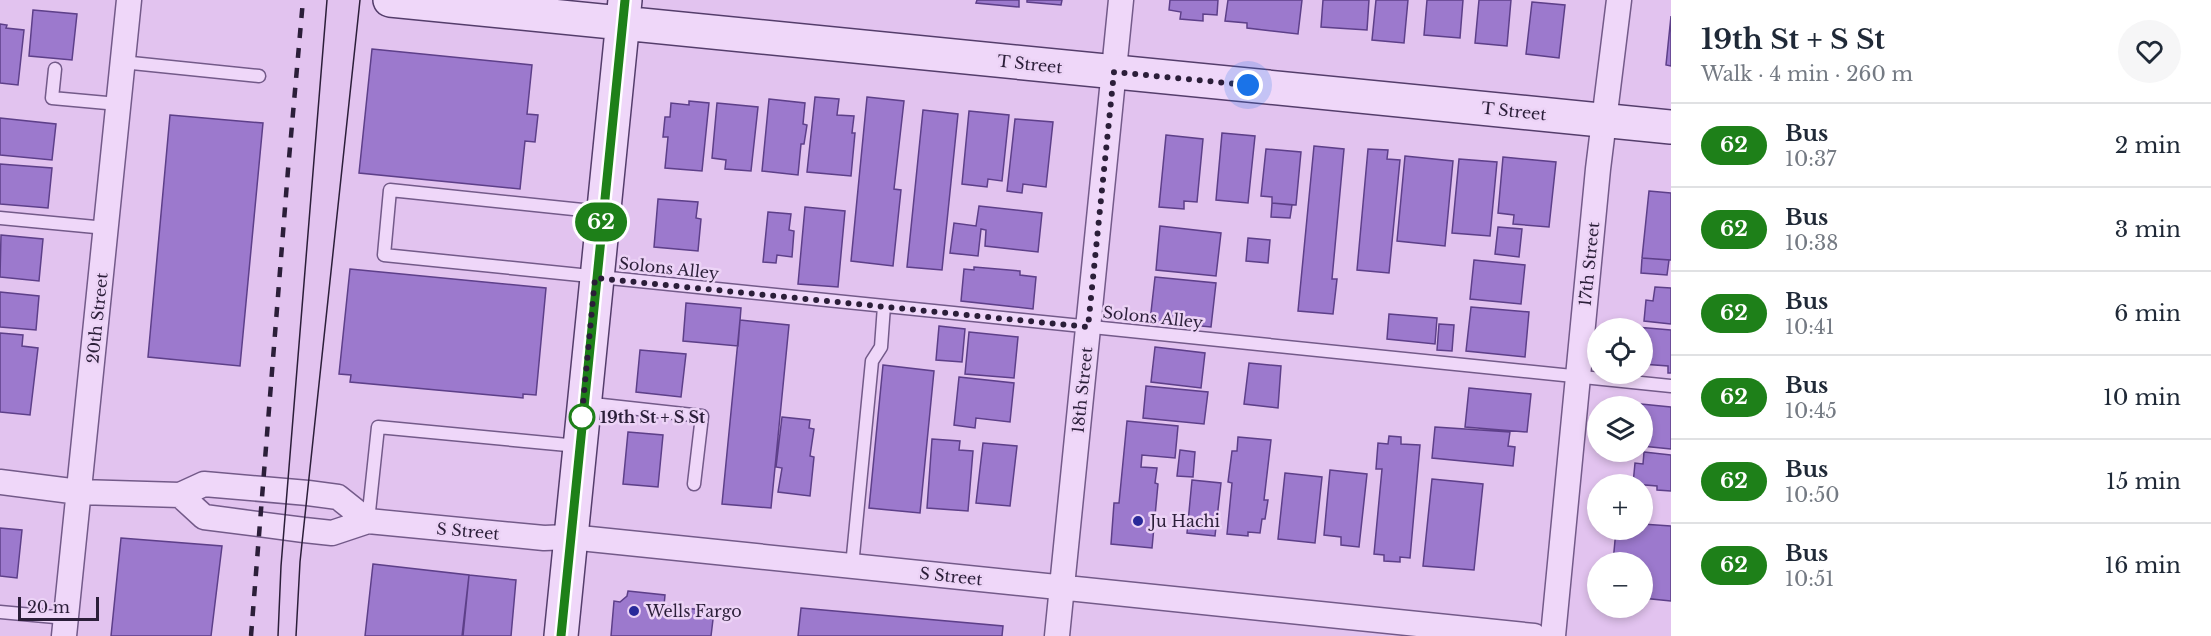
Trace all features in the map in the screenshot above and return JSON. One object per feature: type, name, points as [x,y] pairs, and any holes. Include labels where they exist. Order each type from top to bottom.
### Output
[{"type":"street","name":"20th Street","points":[[65,627],[129,0]]},
{"type":"street","name":"T Street","points":[[390,0],[623,12],[1114,72],[1671,127]]},
{"type":"street","name":"18th Street","points":[[1057,636],[1121,0]]},
{"type":"street","name":"17th Street","points":[[1553,636],[1598,170],[1619,0]]},
{"type":"street","points":[[561,636],[623,12]]},
{"type":"street","points":[[0,482],[79,492],[180,495],[204,484],[328,495],[338,497],[368,521]]},
{"type":"street","name":"S Street","points":[[180,495],[204,517],[332,533],[368,521],[544,538],[570,537],[1534,636]]},
{"type":"lane","points":[[122,62],[259,76]]},
{"type":"lane","points":[[55,69],[52,98],[118,104]]},
{"type":"lane","name":"Solons Alley","points":[[602,212],[390,190],[384,255],[1671,386]]},
{"type":"lane","points":[[0,218],[106,228]]},
{"type":"lane","points":[[852,566],[872,361],[880,347],[884,306]]},
{"type":"lane","points":[[583,403],[702,416],[694,484]]},
{"type":"lane","points":[[368,521],[378,427],[579,446]]},
{"type":"lane","points":[[0,612],[65,627]]},
{"type":"building","points":[[977,0],[1019,0],[1019,7],[976,3]]},
{"type":"building","points":[[1027,0],[1062,0],[1061,5],[1027,2]]},
{"type":"building","points":[[1170,0],[1218,0],[1217,15],[1203,14],[1203,21],[1180,19],[1181,12],[1169,10]]},
{"type":"building","points":[[1228,0],[1302,0],[1298,34],[1247,28],[1247,23],[1225,21]]},
{"type":"building","points":[[1323,0],[1369,0],[1367,30],[1321,27]]},
{"type":"building","points":[[1376,0],[1408,0],[1404,43],[1372,40]]},
{"type":"building","points":[[1427,0],[1463,0],[1460,38],[1424,35]]},
{"type":"building","points":[[1479,0],[1511,0],[1507,46],[1475,43]]},
{"type":"building","points":[[1532,2],[1565,5],[1559,58],[1526,54]]},
{"type":"building","points":[[33,10],[77,14],[72,60],[29,56]]},
{"type":"building","points":[[1671,16],[1671,66],[1666,65]]},
{"type":"building","points":[[0,24],[7,25],[6,28],[24,30],[18,85],[0,83]]},
{"type":"building","points":[[372,49],[532,65],[527,114],[538,115],[535,142],[525,141],[520,189],[359,173]]},
{"type":"building","points":[[815,97],[839,99],[837,115],[854,116],[852,133],[855,133],[851,176],[807,172]]},
{"type":"building","points":[[867,97],[904,101],[894,189],[901,190],[893,266],[851,261]]},
{"type":"building","points":[[769,99],[805,103],[803,124],[807,125],[804,144],[801,144],[798,175],[762,171]]},
{"type":"building","points":[[689,101],[709,103],[702,171],[665,168],[668,137],[663,137],[665,117],[670,117],[671,103],[689,105]]},
{"type":"building","points":[[717,103],[758,107],[751,171],[725,169],[726,160],[712,158]]},
{"type":"building","points":[[923,110],[958,114],[942,270],[907,267]]},
{"type":"building","points":[[969,111],[1009,115],[1002,181],[988,179],[987,187],[962,184]]},
{"type":"building","points":[[170,115],[263,123],[240,366],[148,357]]},
{"type":"building","points":[[0,118],[56,124],[52,160],[0,155]]},
{"type":"building","points":[[1015,119],[1053,122],[1046,187],[1023,184],[1022,193],[1007,191]]},
{"type":"building","points":[[1222,133],[1255,136],[1248,203],[1216,200]]},
{"type":"building","points":[[1166,135],[1203,139],[1197,202],[1184,201],[1184,209],[1159,207]]},
{"type":"building","points":[[1314,146],[1344,149],[1332,279],[1337,279],[1333,314],[1298,311]]},
{"type":"building","points":[[1266,149],[1301,152],[1296,205],[1272,203],[1272,197],[1261,196]]},
{"type":"building","points":[[1368,149],[1388,150],[1387,159],[1400,160],[1389,273],[1357,270]]},
{"type":"building","points":[[1405,156],[1453,161],[1445,246],[1397,241]]},
{"type":"building","points":[[1503,157],[1556,162],[1549,227],[1513,224],[1514,215],[1498,213]]},
{"type":"building","points":[[1459,159],[1497,162],[1490,236],[1452,233]]},
{"type":"building","points":[[0,164],[52,168],[48,208],[0,204]]},
{"type":"building","points":[[1649,191],[1671,193],[1671,260],[1642,258]]},
{"type":"building","points":[[658,199],[698,202],[696,218],[701,219],[698,251],[654,247]]},
{"type":"building","points":[[1272,203],[1292,205],[1290,218],[1271,217]]},
{"type":"building","points":[[979,206],[1042,213],[1038,252],[985,246],[986,230],[981,229],[978,256],[950,253],[954,223],[976,226]]},
{"type":"building","points":[[805,207],[845,211],[838,287],[798,284]]},
{"type":"building","points":[[768,212],[791,214],[789,230],[794,231],[792,257],[777,255],[776,263],[763,262]]},
{"type":"building","points":[[1160,226],[1221,233],[1216,276],[1156,270]]},
{"type":"building","points":[[1498,227],[1522,229],[1519,257],[1495,254]]},
{"type":"building","points":[[1,235],[43,239],[39,281],[0,277]]},
{"type":"building","points":[[1248,238],[1270,240],[1268,263],[1246,261]]},
{"type":"building","points":[[1642,258],[1669,260],[1667,275],[1641,273]]},
{"type":"building","points":[[1474,260],[1525,265],[1521,304],[1470,299]]},
{"type":"building","points":[[974,267],[1020,271],[1020,275],[1036,277],[1033,309],[961,301],[964,269],[974,270]]},
{"type":"building","points":[[350,269],[546,288],[536,395],[523,394],[523,398],[350,382],[351,375],[339,374]]},
{"type":"building","points":[[1155,277],[1216,283],[1211,327],[1150,321]]},
{"type":"building","points":[[1655,287],[1671,288],[1671,324],[1653,322],[1653,318],[1644,318],[1646,300],[1653,301]]},
{"type":"building","points":[[0,292],[39,296],[36,330],[0,327]]},
{"type":"building","points":[[686,303],[741,308],[738,346],[683,341]]},
{"type":"building","points":[[1471,307],[1529,312],[1525,357],[1466,351]]},
{"type":"building","points":[[1389,314],[1437,318],[1435,344],[1387,339]]},
{"type":"building","points":[[740,320],[789,325],[771,508],[722,504]]},
{"type":"building","points":[[1439,324],[1454,325],[1452,351],[1437,350]]},
{"type":"building","points":[[939,326],[965,329],[962,362],[936,360]]},
{"type":"building","points":[[1653,328],[1671,330],[1671,373],[1668,373],[1668,366],[1653,365]]},
{"type":"building","points":[[969,332],[1018,337],[1014,378],[965,374]]},
{"type":"building","points":[[0,333],[23,335],[22,346],[38,348],[30,415],[0,412]]},
{"type":"building","points":[[1155,347],[1205,353],[1201,388],[1151,382]]},
{"type":"building","points":[[640,350],[686,354],[681,397],[636,392]]},
{"type":"building","points":[[1249,363],[1281,366],[1278,408],[1244,404]]},
{"type":"building","points":[[883,365],[934,371],[920,513],[869,508]]},
{"type":"building","points":[[959,377],[1014,383],[1010,422],[976,418],[975,428],[954,425]]},
{"type":"building","points":[[1146,386],[1208,392],[1204,424],[1143,418]]},
{"type":"building","points":[[1469,388],[1531,394],[1527,432],[1465,427]]},
{"type":"building","points":[[1653,405],[1671,407],[1671,449],[1653,447]]},
{"type":"building","points":[[782,417],[810,420],[809,428],[814,429],[810,456],[814,457],[810,496],[778,492],[782,468],[776,467]]},
{"type":"building","points":[[1127,421],[1178,426],[1175,458],[1142,455],[1141,467],[1157,468],[1155,483],[1158,484],[1152,548],[1111,544],[1114,503],[1119,503]]},
{"type":"building","points":[[1435,427],[1510,432],[1508,446],[1515,447],[1513,466],[1432,458]]},
{"type":"building","points":[[628,432],[663,435],[658,487],[623,484]]},
{"type":"building","points":[[1389,436],[1401,437],[1401,444],[1420,445],[1410,558],[1400,557],[1400,562],[1384,561],[1384,555],[1374,554],[1382,469],[1376,469],[1378,443],[1388,444]]},
{"type":"building","points":[[1238,437],[1271,440],[1264,500],[1268,500],[1265,519],[1262,519],[1260,533],[1248,532],[1248,536],[1227,534],[1232,483],[1228,482],[1232,451],[1237,451]]},
{"type":"building","points":[[932,439],[960,441],[959,450],[973,451],[968,511],[927,508]]},
{"type":"building","points":[[983,443],[1017,446],[1010,506],[976,503]]},
{"type":"building","points":[[1180,450],[1195,452],[1193,477],[1177,476]]},
{"type":"building","points":[[1653,453],[1671,455],[1671,491],[1657,490],[1657,486],[1653,486],[1653,474],[1634,474],[1635,463],[1643,464],[1643,462],[1653,462]]},
{"type":"building","points":[[1330,470],[1367,474],[1359,547],[1341,545],[1341,537],[1324,535]]},
{"type":"building","points":[[1285,473],[1322,477],[1315,543],[1278,539]]},
{"type":"building","points":[[1432,479],[1483,484],[1474,570],[1423,566]]},
{"type":"building","points":[[1192,480],[1221,483],[1215,536],[1187,533]]},
{"type":"building","points":[[1653,525],[1671,526],[1671,601],[1653,599],[1653,552],[1614,552],[1615,540],[1653,540]]},
{"type":"building","points":[[0,528],[22,530],[17,578],[0,576]]},
{"type":"building","points":[[121,538],[222,546],[211,636],[111,636]]},
{"type":"building","points":[[373,564],[469,575],[462,636],[365,636]]},
{"type":"building","points":[[469,575],[516,580],[511,636],[463,636]]},
{"type":"building","points":[[628,591],[665,595],[664,606],[714,611],[711,636],[611,636],[614,601],[620,602],[627,596]]},
{"type":"building","points":[[801,608],[1003,626],[1002,636],[798,636]]},
{"type":"tram line","points":[[278,636],[281,566],[327,0]]},
{"type":"tram line","points":[[296,636],[300,562],[360,0]]},
{"type":"railway","points":[[251,636],[303,0]]},
{"type":"bus line","name":"62","points":[[561,636],[595,278],[625,0]]},
{"type":"place","name":"19th St + S St","points":[[582,417]]},
{"type":"place","name":"Ju Hachi","points":[[1138,521]]},
{"type":"place","name":"Wells Fargo","points":[[634,611]]},
{"type":"route","points":[[582,417],[581,425],[595,278],[1088,327],[1114,72],[1248,85]]}]
